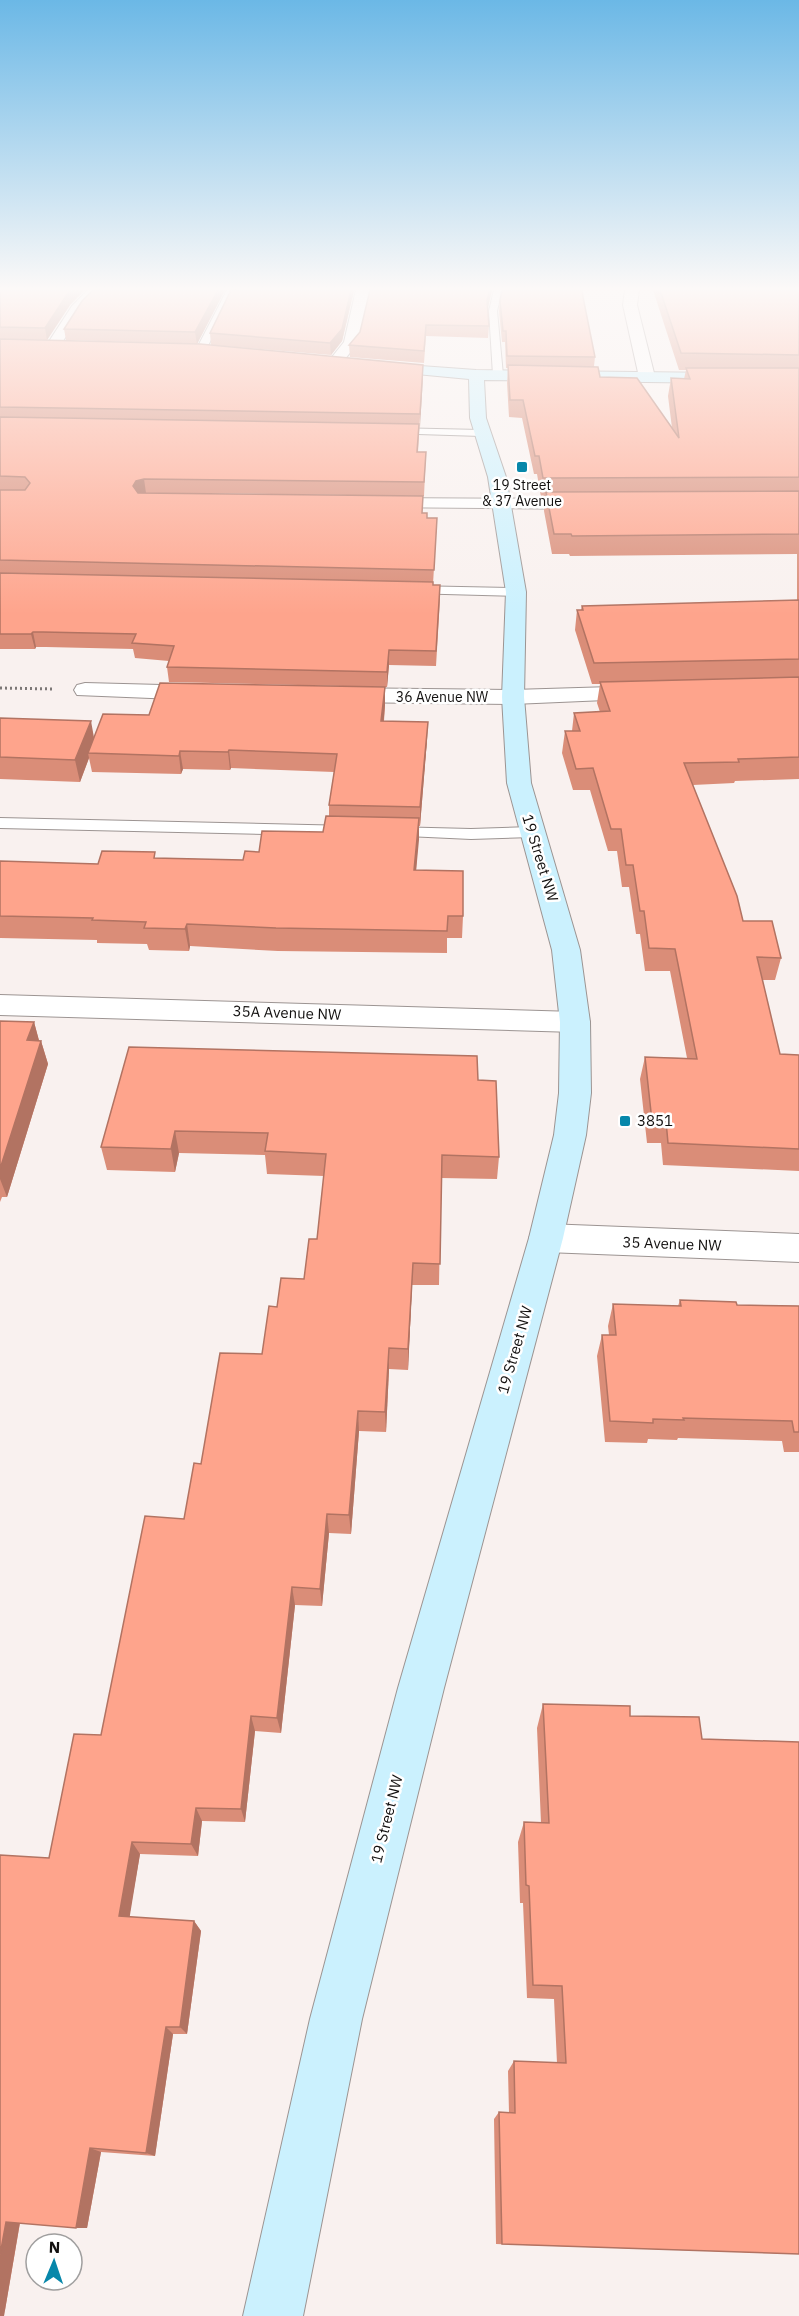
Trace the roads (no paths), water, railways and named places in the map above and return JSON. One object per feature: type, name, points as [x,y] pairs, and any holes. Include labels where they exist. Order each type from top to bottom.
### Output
[{"type":"street","name":"19 Street NW","points":[[273,2316],[336,2019],[421,1688],[546,1238],[570,1135],[575,1093],[575,1022],[560,923],[519,783],[513,697],[516,592],[504,504],[478,418],[482,398]]},
{"type":"street","points":[[367,503],[608,504]]},
{"type":"street","points":[[85,690],[227,693]]},
{"type":"street","name":"36 Avenue NW","points":[[322,695],[513,697],[667,693]]},
{"type":"street","name":"35A Avenue NW","points":[[0,1005],[575,1022]]},
{"type":"street","name":"35 Avenue NW","points":[[546,1238],[799,1248]]},
{"type":"lane","points":[[374,431],[481,433]]},
{"type":"lane","points":[[402,590],[516,592]]},
{"type":"lane","points":[[0,823],[471,834],[532,832]]},
{"type":"place","name":"19 Street & 37 Avenue","points":[[522,467]]},
{"type":"place","name":"3851","points":[[625,1121]]}]
